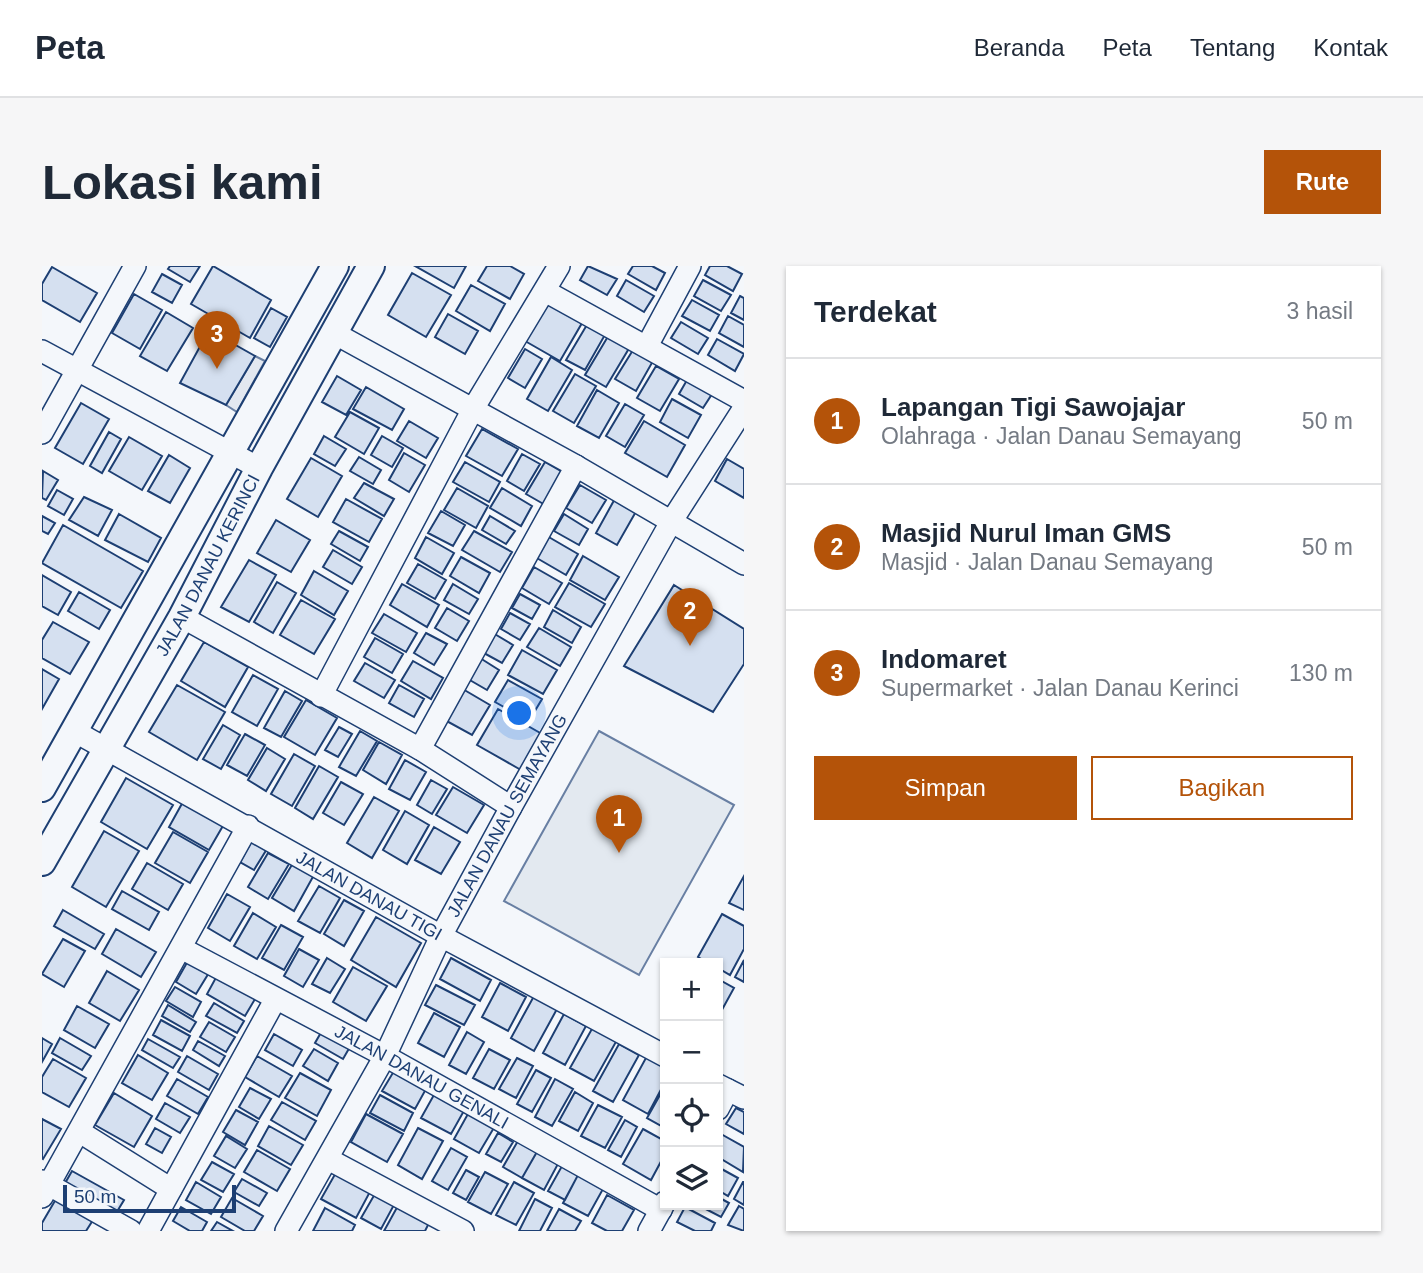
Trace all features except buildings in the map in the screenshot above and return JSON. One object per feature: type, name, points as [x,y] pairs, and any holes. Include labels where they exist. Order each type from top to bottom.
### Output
[{"type":"street","points":[[42,433],[135,266]]},
{"type":"street","name":"JALAN DANAU KERINCI","points":[[42,788],[335,266]]},
{"type":"street","name":"JALAN DANAU KERINCI","points":[[42,862],[181,617],[259,468],[371,266]]},
{"type":"street","points":[[321,696],[474,409],[559,266]]},
{"type":"street","points":[[647,346],[690,266]]},
{"type":"street","points":[[545,291],[744,401]]},
{"type":"street","points":[[334,333],[576,466],[744,564]]},
{"type":"street","points":[[42,351],[259,468]]},
{"type":"street","name":"JALAN DANAU SEMAYANG","points":[[286,1231],[385,1056],[441,936],[511,807],[671,522],[744,408]]},
{"type":"street","points":[[420,749],[576,466]]},
{"type":"street","points":[[181,617],[420,749],[511,807]]},
{"type":"street","name":"JALAN DANAU TIGI","points":[[74,731],[441,936],[660,1053]]},
{"type":"street","points":[[131,1231],[44,1187],[80,1132],[248,826]]},
{"type":"street","name":"JALAN DANAU GENALI","points":[[181,948],[660,1204]]},
{"type":"street","points":[[148,1231],[275,1000]]},
{"type":"street","points":[[80,1132],[171,1189]]},
{"type":"street","points":[[328,1158],[463,1231]]},
{"type":"street","points":[[649,1231],[661,1210]]},
{"type":"shaded area","points":[[255,356],[265,361],[237,412],[226,405]]},
{"type":"shaded area","points":[[599,731],[734,805],[639,975],[504,901]]},
{"type":"place","name":"Indomaret","points":[[217,369]]},
{"type":"place","name":"Masjid Nurul Iman GMS","points":[[690,646]]},
{"type":"place","name":"Lapangan Tigi Sawojajar","points":[[619,853]]}]
